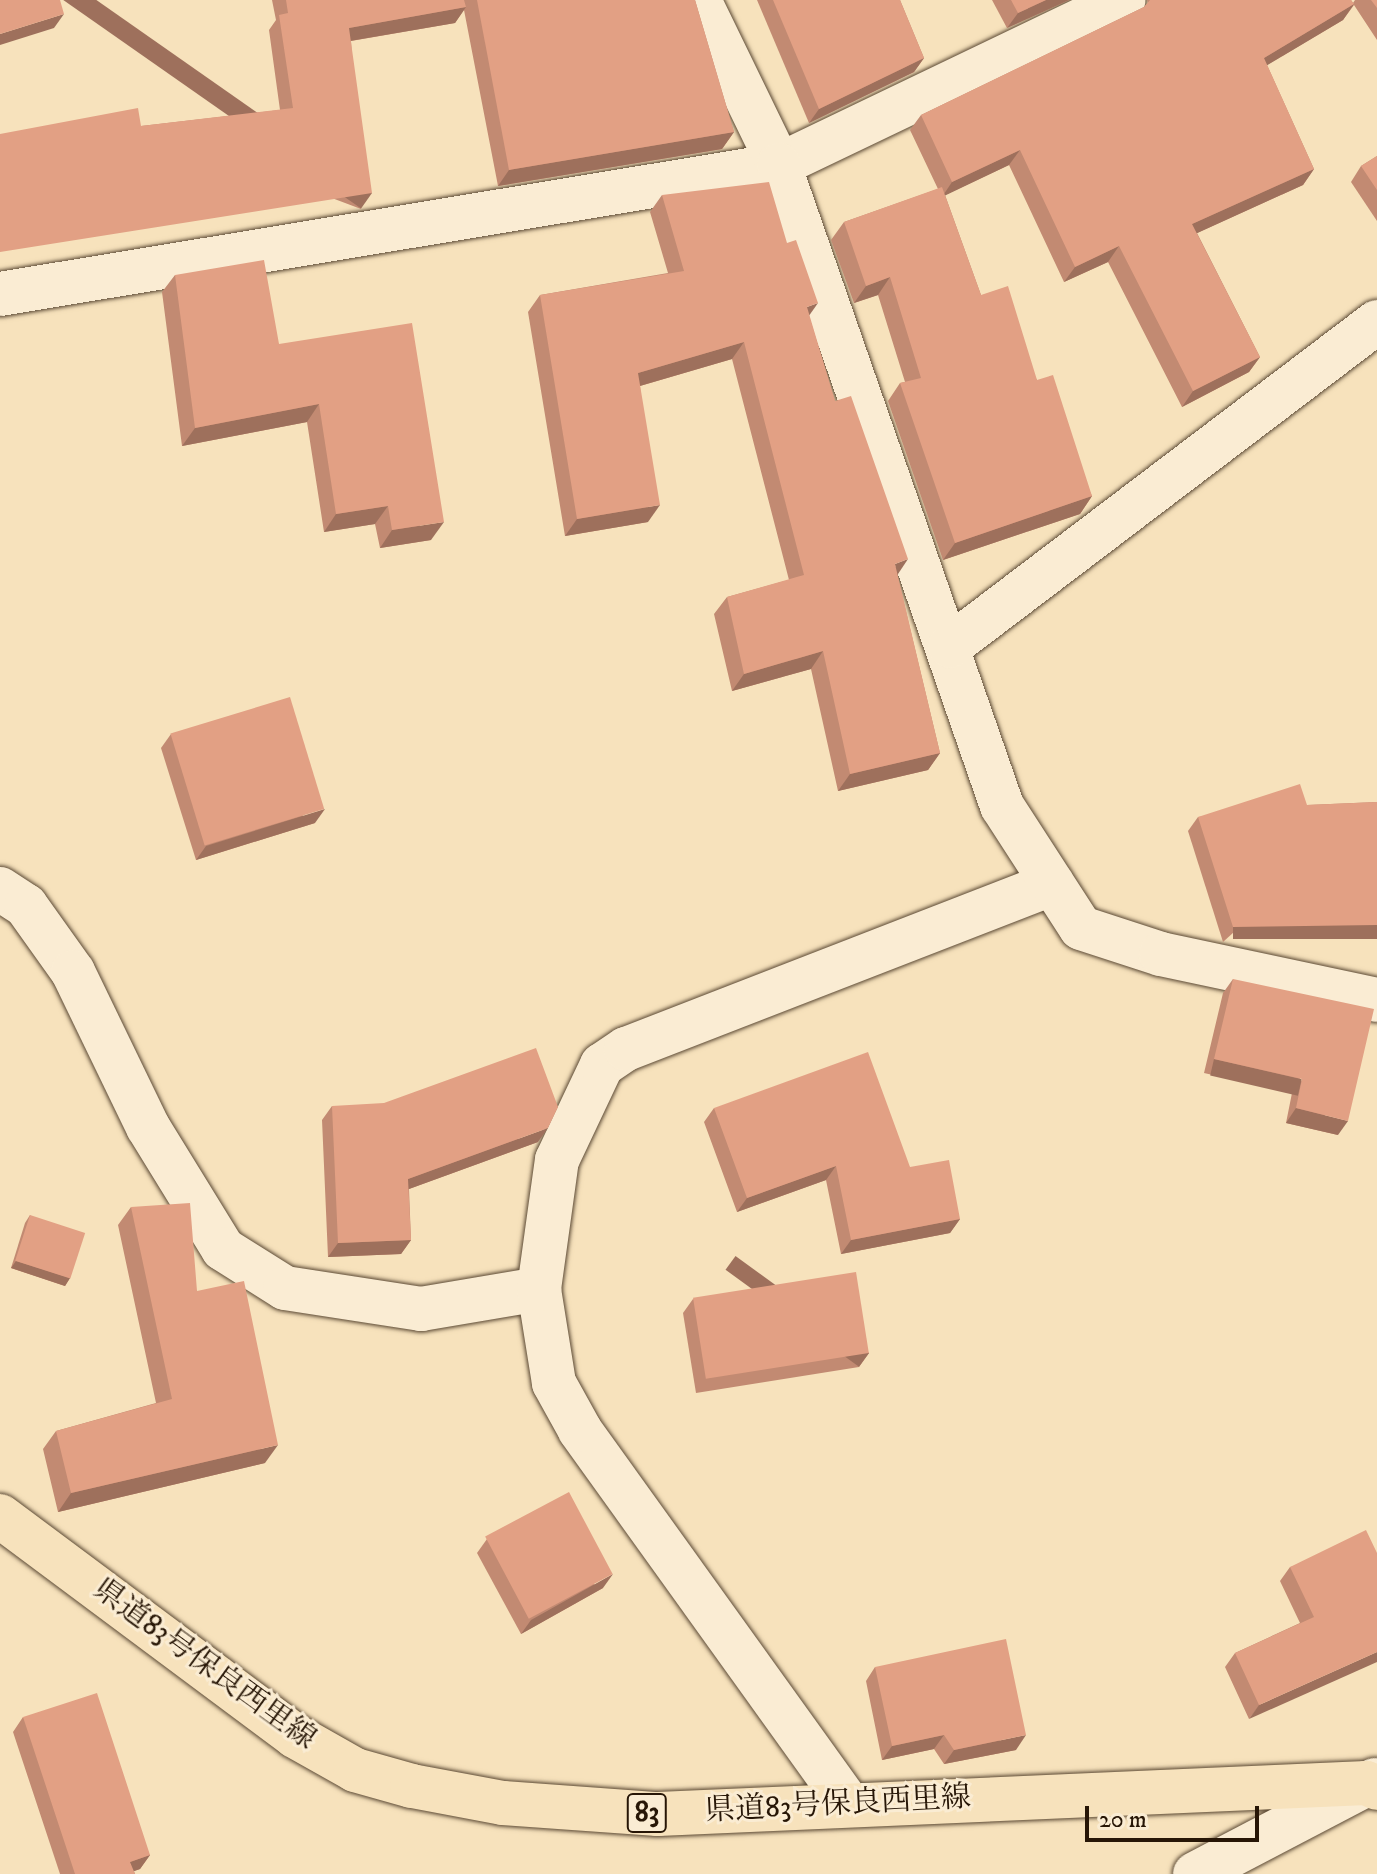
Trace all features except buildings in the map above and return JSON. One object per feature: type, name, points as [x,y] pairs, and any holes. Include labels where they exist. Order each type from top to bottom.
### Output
[{"type":"main road","name":"県道83号保良西里線","points":[[0,1516],[295,1736],[355,1770],[503,1803],[658,1814],[847,1802],[1373,1783]]},
{"type":"street","points":[[699,0],[779,165],[950,646],[1002,806],[1081,928],[1161,954],[1377,1000]]},
{"type":"street","points":[[0,294],[779,165],[1123,0]]},
{"type":"street","points":[[950,646],[1377,322]]},
{"type":"street","points":[[847,1802],[580,1430],[554,1383],[539,1289],[557,1160],[602,1065],[626,1049],[1052,884]]},
{"type":"street","points":[[0,889],[26,906],[73,972],[148,1127],[223,1249],[285,1288],[421,1309],[539,1289]]},
{"type":"street","points":[[1195,1874],[1373,1783]]}]
